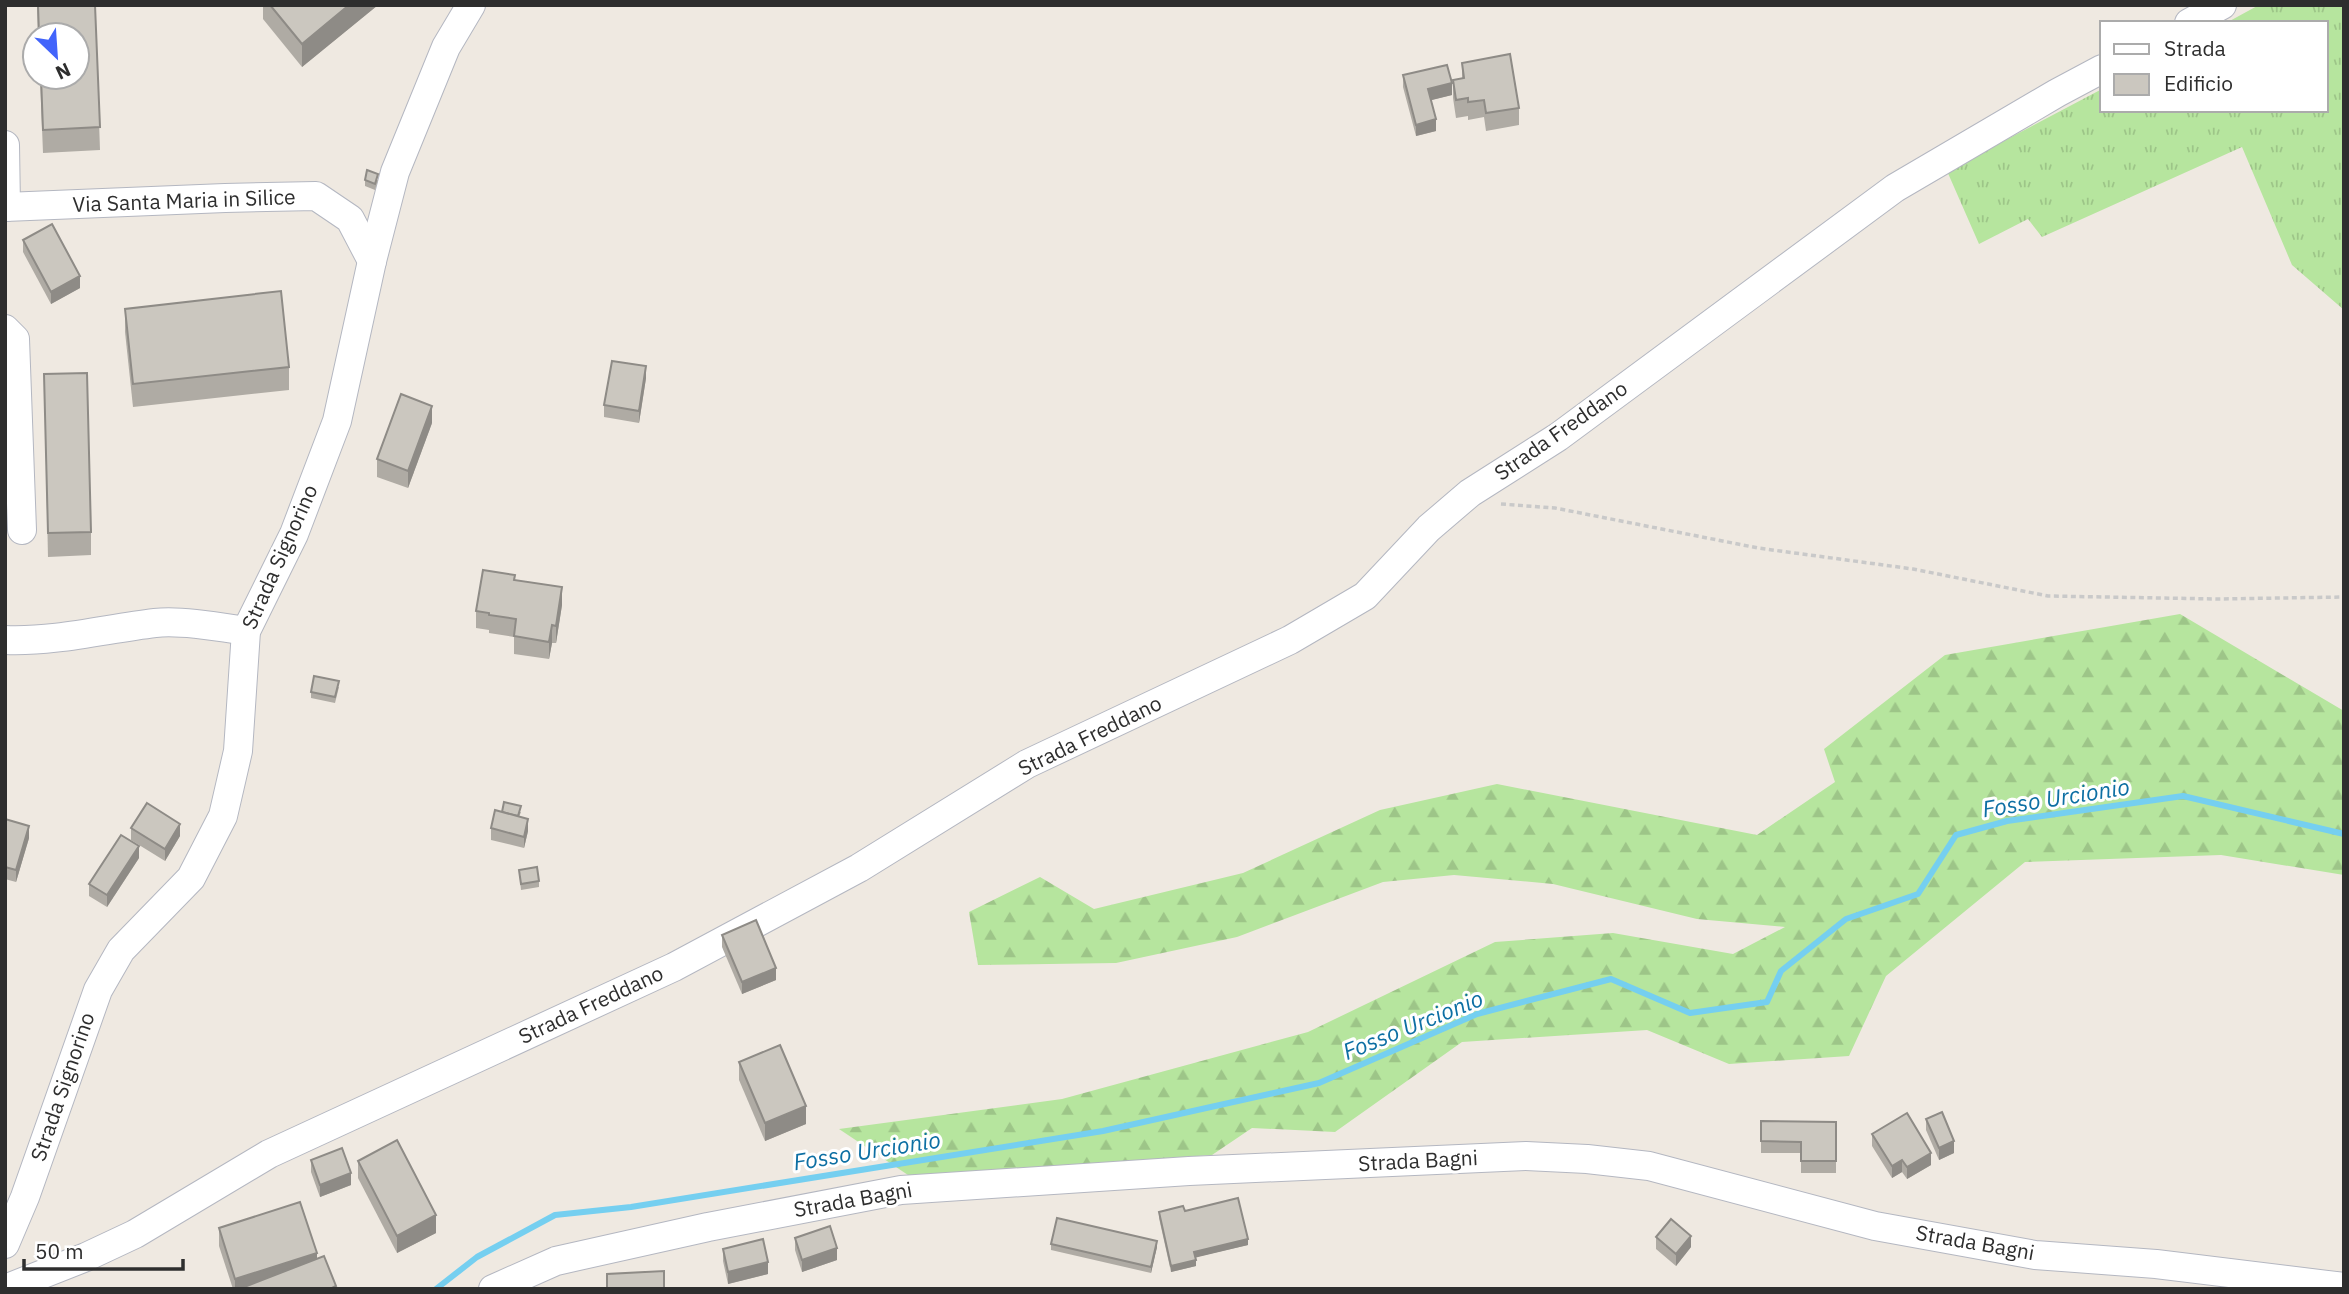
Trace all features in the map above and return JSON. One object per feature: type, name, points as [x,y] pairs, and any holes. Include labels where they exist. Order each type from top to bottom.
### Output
[{"type":"street","name":"Strada Signorino","points":[[5,1244],[25,1197],[98,990],[121,950],[191,878],[223,816],[238,751],[246,631],[294,534],[337,421],[372,261],[395,172],[446,47],[471,5]]},
{"type":"street","points":[[2193,21],[2222,5]]},
{"type":"street","name":"Strada Freddano","points":[[5,1289],[135,1234],[269,1154],[674,967],[859,868],[1027,764],[1290,640],[1365,596],[1429,528],[1470,493],[1558,437],[1895,188],[2100,70]]},
{"type":"street","points":[[5,145],[6,207]]},
{"type":"street","name":"Via Santa Maria in Silice","points":[[6,207],[316,196],[350,219],[372,261]]},
{"type":"street","points":[[5,329],[15,340],[22,530]]},
{"type":"street","points":[[5,640],[30,641],[107,632],[158,622],[246,631]]},
{"type":"street","name":"Strada Bagni","points":[[493,1289],[556,1261],[856,1197],[901,1190],[1189,1171],[1526,1156],[1648,1166],[1875,1226],[2035,1255],[2156,1264],[2344,1287]]},
{"type":"path","points":[[1470,493],[1485,503],[1555,508],[1758,548],[1913,569],[2048,596],[2217,599],[2344,597]]},
{"type":"green space","points":[[2259,5],[2344,5],[2344,310],[2292,265],[2242,147],[2042,237],[2028,219],[1979,244],[1947,171],[2100,90],[2100,112],[2328,112],[2328,21],[2230,21]]},
{"type":"green space","points":[[2180,614],[2344,711],[2344,875],[2221,855],[2025,862],[1886,976],[1849,1056],[1729,1064],[1647,1030],[1462,1042],[1335,1132],[1252,1128],[1212,1155],[911,1177],[839,1129],[1062,1099],[1308,1032],[1495,942],[1613,933],[1733,954],[1785,927],[1697,919],[1553,884],[1454,875],[1383,882],[1237,937],[1116,963],[978,965],[969,912],[1040,877],[1094,909],[1243,873],[1380,810],[1497,784],[1757,835],[1835,782],[1824,749],[1945,655]]},
{"type":"building","points":[[38,5],[95,5],[100,127],[43,130],[42,91],[91,91],[91,21],[39,21]]},
{"type":"building","points":[[270,5],[349,5],[302,44]]},
{"type":"building","points":[[1510,54],[1519,108],[1486,113],[1484,100],[1456,100],[1453,80],[1464,78],[1462,63]]},
{"type":"building","points":[[1447,65],[1452,83],[1428,89],[1436,119],[1416,125],[1403,75]]},
{"type":"building","points":[[367,170],[378,174],[375,184],[365,180]]},
{"type":"building","points":[[52,224],[80,276],[51,292],[23,240]]},
{"type":"building","points":[[281,291],[289,367],[133,384],[125,309]]},
{"type":"building","points":[[612,361],[646,366],[639,411],[604,405]]},
{"type":"building","points":[[87,373],[91,532],[48,533],[44,374]]},
{"type":"building","points":[[401,394],[432,406],[408,471],[377,459]]},
{"type":"building","points":[[483,570],[515,575],[514,580],[562,587],[556,626],[552,625],[549,642],[514,636],[516,619],[476,611]]},
{"type":"building","points":[[314,676],[339,681],[335,697],[311,692]]},
{"type":"building","points":[[504,802],[521,806],[518,816],[502,812]]},
{"type":"building","points":[[147,803],[180,824],[165,849],[131,828]]},
{"type":"building","points":[[495,810],[528,819],[524,837],[491,828]]},
{"type":"building","points":[[5,819],[29,826],[16,870],[5,867]]},
{"type":"building","points":[[121,835],[139,846],[107,895],[89,884]]},
{"type":"building","points":[[537,867],[539,881],[521,884],[519,870]]},
{"type":"building","points":[[756,920],[776,968],[742,982],[722,935]]},
{"type":"building","points":[[780,1045],[806,1106],[765,1123],[739,1062]]},
{"type":"building","points":[[1942,1112],[1954,1141],[1939,1148],[1926,1119]]},
{"type":"building","points":[[1907,1113],[1931,1153],[1907,1167],[1902,1160],[1892,1166],[1872,1134]]},
{"type":"building","points":[[1761,1121],[1836,1122],[1836,1161],[1801,1161],[1801,1142],[1761,1141]]},
{"type":"building","points":[[397,1140],[436,1215],[397,1236],[358,1161]]},
{"type":"building","points":[[342,1148],[351,1173],[320,1185],[311,1160]]},
{"type":"building","points":[[1238,1198],[1248,1239],[1194,1252],[1196,1260],[1171,1266],[1159,1212],[1183,1206],[1185,1211]]},
{"type":"building","points":[[300,1202],[317,1253],[235,1279],[219,1228]]},
{"type":"building","points":[[1057,1218],[1157,1241],[1151,1267],[1051,1244]]},
{"type":"building","points":[[1671,1219],[1691,1236],[1676,1254],[1656,1237]]},
{"type":"building","points":[[830,1226],[837,1248],[802,1260],[795,1238]]},
{"type":"building","points":[[763,1239],[768,1262],[728,1272],[723,1249]]},
{"type":"building","points":[[324,1256],[336,1286],[330,1289],[239,1289]]},
{"type":"building","points":[[664,1271],[664,1289],[607,1289],[607,1274]]},
{"type":"waterway","name":"Fosso Urcionio","points":[[436,1289],[477,1257],[555,1215],[631,1207],[1103,1131],[1319,1083],[1477,1014],[1611,979],[1690,1013],[1767,1002],[1781,971],[1846,919],[1918,894],[1956,835],[2007,821],[2183,796],[2344,834]]}]
